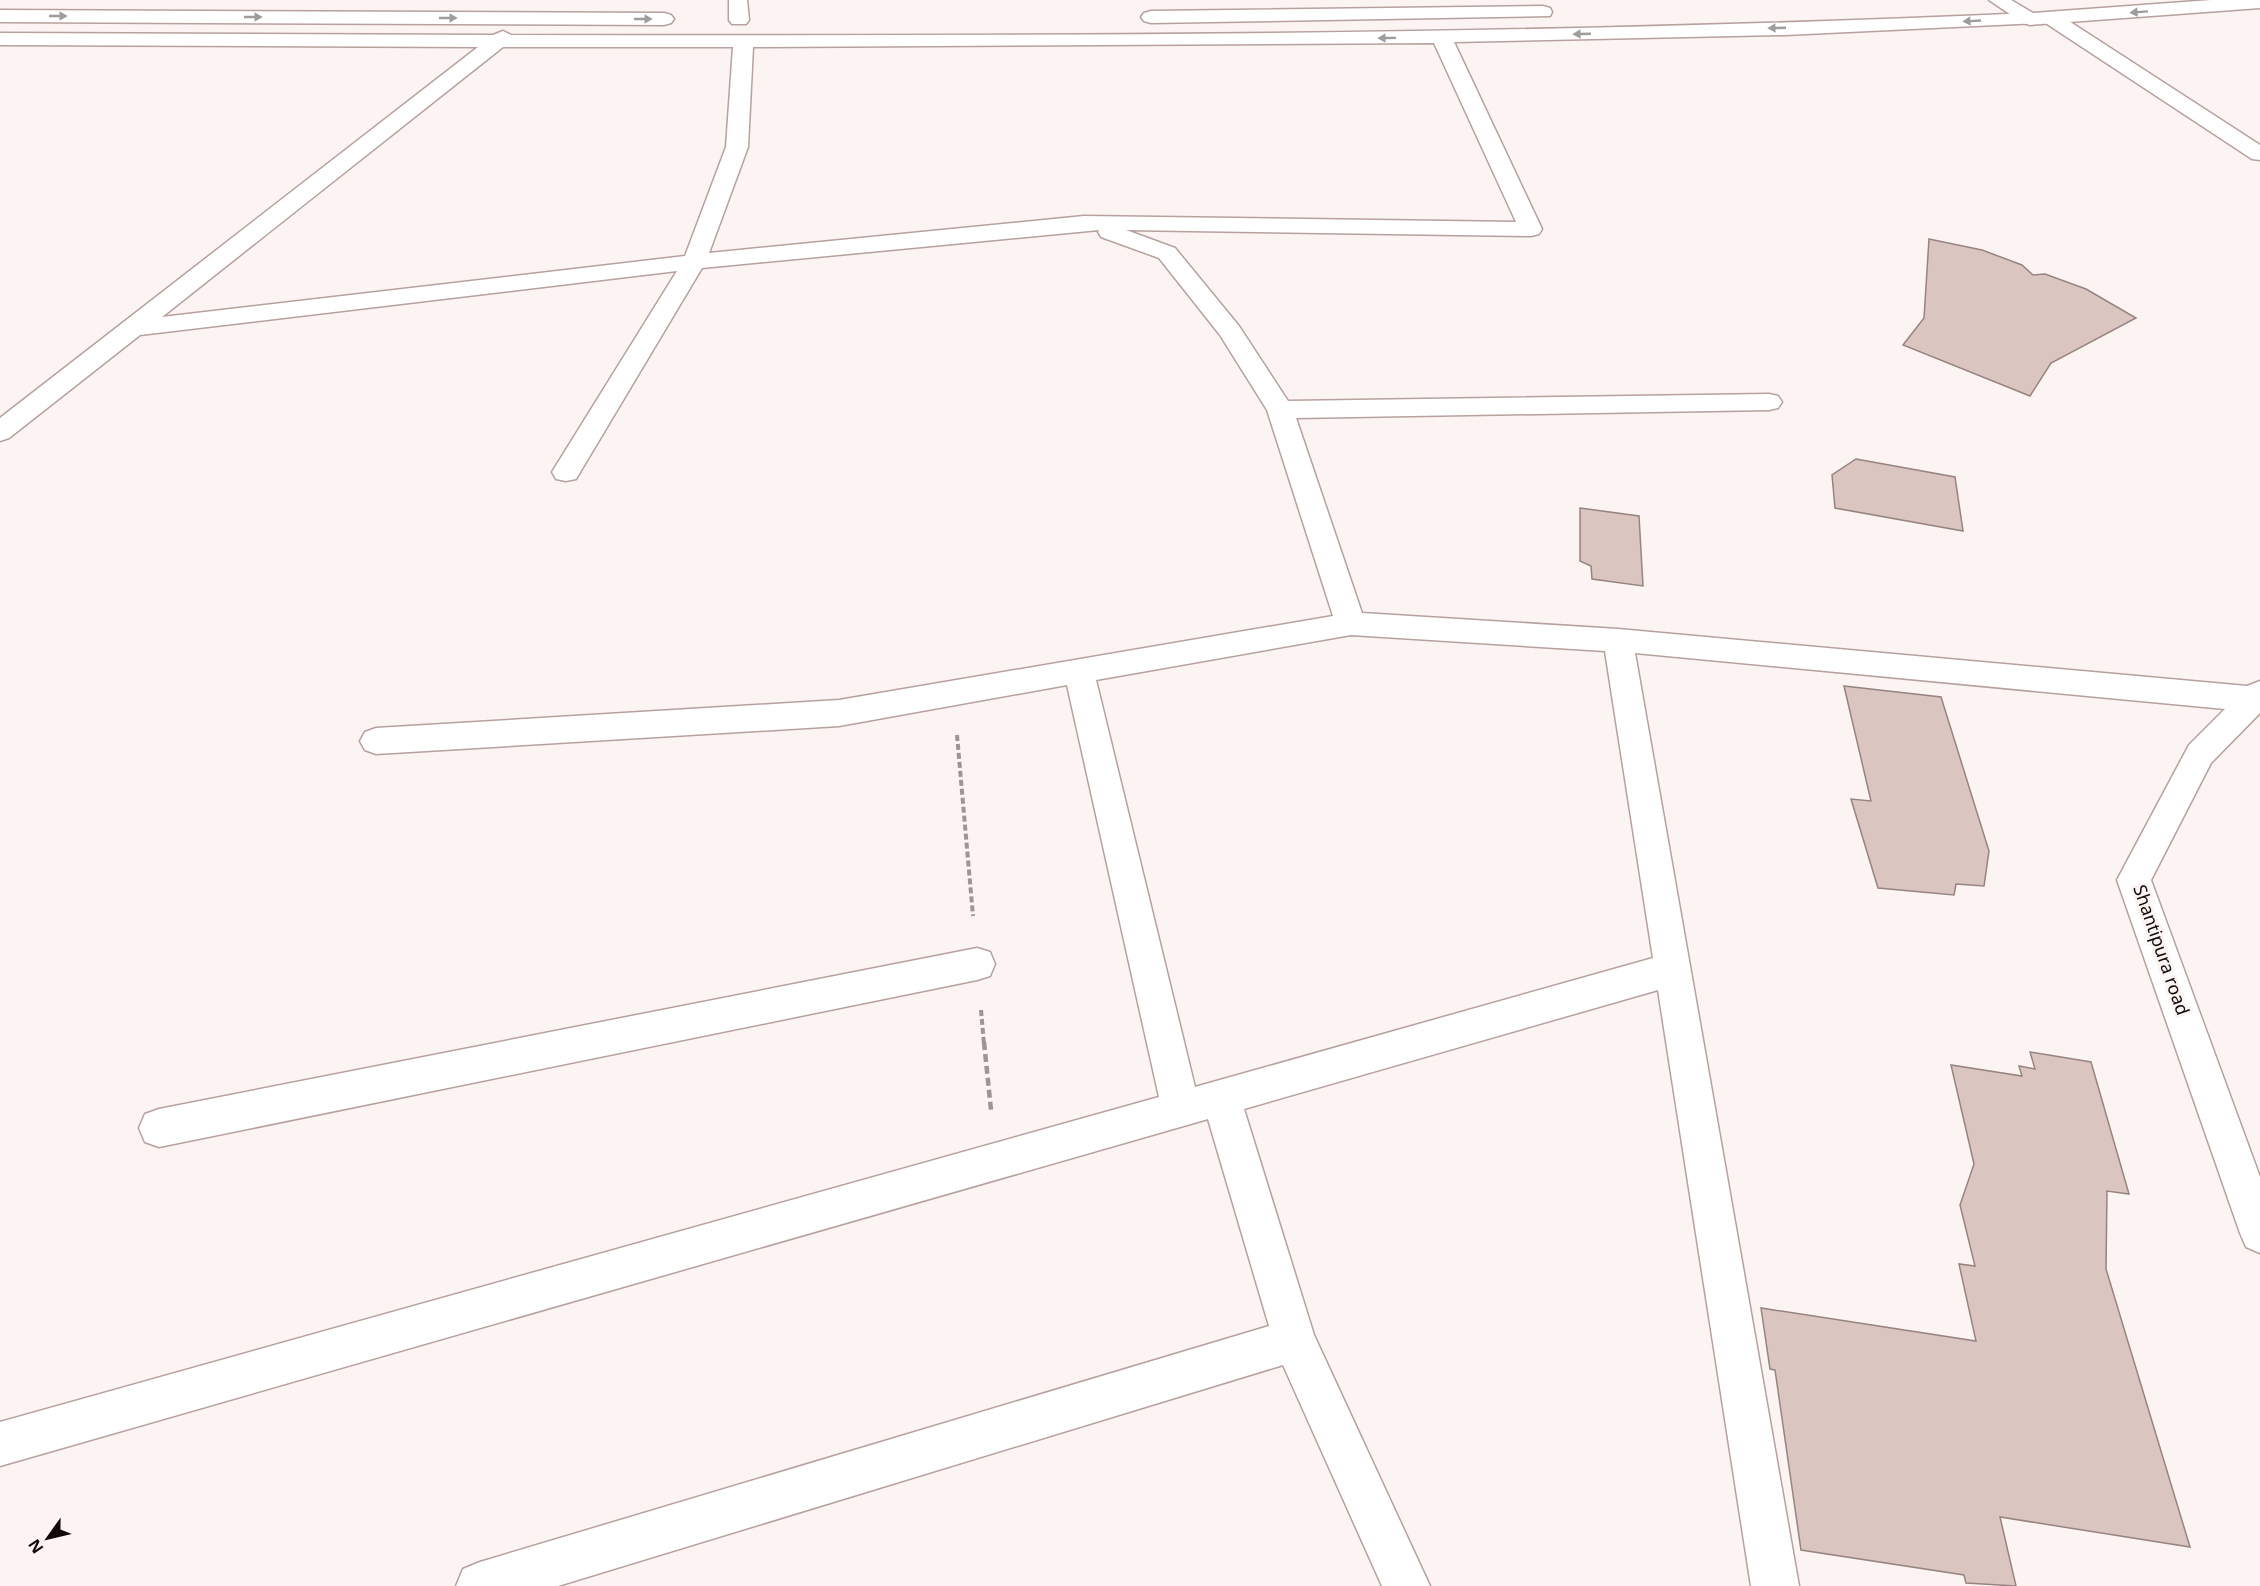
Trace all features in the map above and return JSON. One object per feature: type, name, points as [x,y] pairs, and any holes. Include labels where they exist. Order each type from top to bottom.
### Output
[{"type":"street","points":[[566,472],[694,262],[738,147],[741,31],[738,0]]},
{"type":"street","points":[[1980,1],[1991,0]]},
{"type":"street","points":[[1998,0],[2030,19]]},
{"type":"street","points":[[0,39],[496,42],[741,31],[1442,38],[1905,25],[2030,19],[2048,9],[2072,16],[2260,2]]},
{"type":"street","points":[[2048,9],[2260,154]]},
{"type":"street","points":[[1134,17],[1561,12]]},
{"type":"street","points":[[0,15],[680,20]]},
{"type":"street","points":[[0,432],[525,19]]},
{"type":"street","points":[[715,20],[741,31]]},
{"type":"street","points":[[741,31],[761,20]]},
{"type":"street","points":[[134,328],[694,262],[1084,223],[1531,229],[1442,38]]},
{"type":"street","points":[[1084,223],[1167,253],[1230,331],[1280,410],[1351,624]]},
{"type":"street","points":[[1280,410],[1769,402]]},
{"type":"street","points":[[376,741],[839,714],[1351,624],[1618,640],[2257,696]]},
{"type":"street","points":[[1618,640],[1775,1586]]},
{"type":"street","points":[[1079,672],[1181,1109]]},
{"type":"street","name":"Shantipura road","points":[[2257,696],[2200,754],[2134,880],[2260,1233]]},
{"type":"street","points":[[159,1128],[977,964]]},
{"type":"street","points":[[0,1444],[1674,969]]},
{"type":"street","points":[[1221,1098],[1294,1340],[1406,1586]]},
{"type":"street","points":[[480,1586],[1294,1340]]},
{"type":"building","points":[[1929,239],[1982,250],[2022,265],[2033,275],[2045,274],[2086,289],[2136,318],[2051,363],[2030,396],[1903,345],[1924,318]]},
{"type":"building","points":[[1856,459],[1955,477],[1963,531],[1835,508],[1832,475]]},
{"type":"building","points":[[1580,508],[1639,516],[1643,586],[1592,579],[1591,566],[1580,561]]},
{"type":"building","points":[[1844,686],[1941,697],[1989,851],[1984,886],[1956,884],[1954,895],[1878,888],[1851,799],[1871,801]]},
{"type":"building","points":[[2030,1052],[2091,1062],[2129,1194],[2107,1191],[2106,1269],[2190,1547],[2000,1517],[2016,1586],[1966,1583],[1964,1575],[1801,1550],[1775,1370],[1770,1369],[1761,1308],[1976,1341],[1959,1264],[1975,1266],[1960,1205],[1974,1164],[1951,1065],[2022,1076],[2019,1066],[2035,1069]]}]
